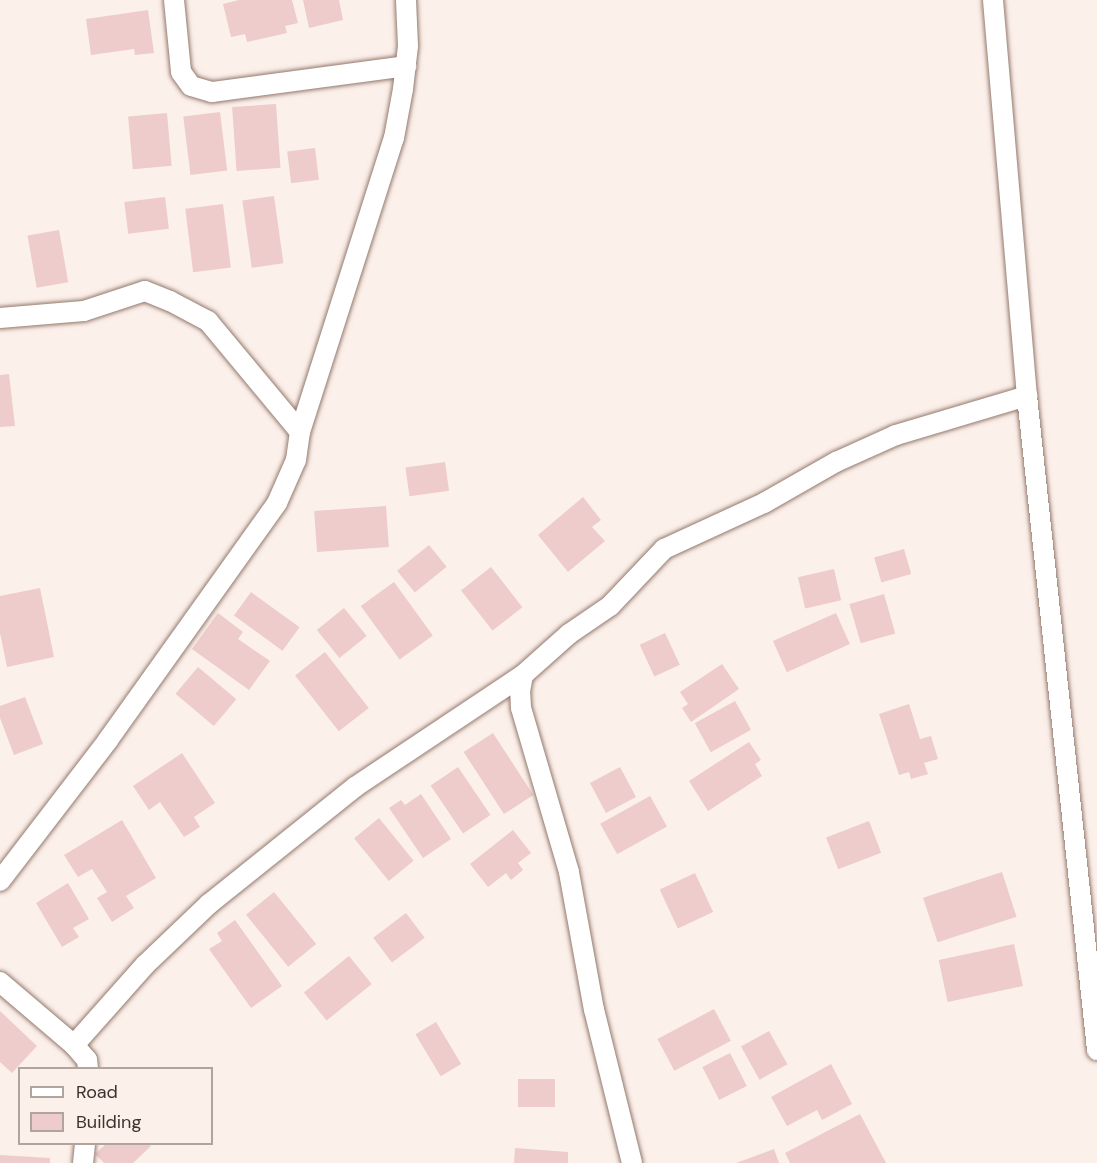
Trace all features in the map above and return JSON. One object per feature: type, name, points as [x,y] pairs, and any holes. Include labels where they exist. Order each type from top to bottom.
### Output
[{"type":"street","points":[[174,0],[181,72],[191,86],[212,92],[406,66]]},
{"type":"street","points":[[0,879],[108,740],[276,503],[296,460],[300,432],[394,138],[406,66],[406,0]]},
{"type":"street","points":[[993,0],[1027,396],[1097,1050]]},
{"type":"street","points":[[0,318],[84,311],[145,291],[208,321],[300,432]]},
{"type":"street","points":[[74,1045],[146,964],[209,904],[355,787],[523,675],[569,634],[610,606],[664,549],[764,503],[836,462],[896,435],[1027,396]]},
{"type":"street","points":[[523,675],[520,691],[521,708],[568,872],[594,1010],[632,1163]]},
{"type":"street","points":[[0,982],[74,1045],[87,1060],[88,1067]]},
{"type":"street","points":[[83,1163],[85,1145]]},
{"type":"building","points":[[239,0],[292,0],[298,23],[285,26],[287,33],[247,42],[245,34],[231,37],[223,4]]},
{"type":"building","points":[[303,0],[339,0],[343,20],[309,28]]},
{"type":"building","points":[[148,10],[154,53],[135,55],[134,49],[91,55],[86,19]]},
{"type":"building","points":[[276,104],[280,168],[237,171],[232,107]]},
{"type":"building","points":[[220,112],[227,171],[190,175],[183,117]]},
{"type":"building","points":[[167,113],[172,166],[133,169],[128,116]]},
{"type":"building","points":[[315,148],[319,180],[291,183],[287,151]]},
{"type":"building","points":[[274,196],[283,263],[252,268],[242,200]]},
{"type":"building","points":[[165,197],[169,229],[128,234],[124,202]]},
{"type":"building","points":[[223,204],[231,268],[193,272],[185,209]]},
{"type":"building","points":[[59,230],[68,282],[37,288],[27,236]]},
{"type":"building","points":[[9,374],[15,426],[0,427],[0,375]]},
{"type":"building","points":[[445,462],[449,491],[409,496],[405,468]]},
{"type":"building","points":[[583,497],[601,520],[592,527],[605,541],[568,572],[538,535]]},
{"type":"building","points":[[386,506],[389,547],[317,552],[314,511]]},
{"type":"building","points":[[429,545],[447,567],[415,593],[397,571]]},
{"type":"building","points":[[904,549],[911,574],[881,583],[874,558]]},
{"type":"building","points":[[491,567],[522,607],[492,631],[461,590]]},
{"type":"building","points":[[834,569],[841,600],[805,609],[798,577]]},
{"type":"building","points":[[394,582],[433,635],[400,659],[361,606]]},
{"type":"building","points":[[40,588],[54,657],[7,667],[0,633],[0,596]]},
{"type":"building","points":[[251,592],[300,627],[282,651],[234,615]]},
{"type":"building","points":[[884,594],[895,633],[861,643],[849,604]]},
{"type":"building","points":[[344,608],[367,636],[339,658],[317,630]]},
{"type":"building","points":[[218,613],[243,632],[238,639],[270,661],[249,690],[192,649]]},
{"type":"building","points":[[836,613],[850,644],[787,672],[773,641]]},
{"type":"building","points":[[665,633],[680,665],[654,677],[640,645]]},
{"type":"building","points":[[325,652],[369,708],[339,731],[295,675]]},
{"type":"building","points":[[722,664],[739,689],[691,722],[682,708],[688,704],[680,692]]},
{"type":"building","points":[[198,667],[236,699],[214,726],[176,694]]},
{"type":"building","points":[[25,697],[43,744],[14,755],[0,718],[0,706]]},
{"type":"building","points":[[735,701],[751,730],[711,752],[695,723]]},
{"type":"building","points":[[909,704],[920,739],[931,736],[938,759],[924,763],[928,774],[911,779],[909,772],[899,775],[879,714]]},
{"type":"building","points":[[493,733],[533,795],[504,814],[464,752]]},
{"type":"building","points":[[749,742],[761,760],[755,764],[762,776],[708,811],[689,781]]},
{"type":"building","points":[[182,753],[215,803],[194,817],[200,827],[184,837],[160,802],[149,810],[133,786]]},
{"type":"building","points":[[458,767],[490,815],[463,834],[431,785]]},
{"type":"building","points":[[620,767],[636,797],[606,813],[590,783]]},
{"type":"building","points":[[421,794],[451,839],[423,858],[389,808],[401,800],[405,805]]},
{"type":"building","points":[[650,796],[667,827],[617,854],[600,824]]},
{"type":"building","points":[[379,818],[414,861],[389,881],[354,838]]},
{"type":"building","points":[[122,820],[156,878],[126,896],[134,908],[112,922],[97,898],[107,892],[92,869],[78,877],[64,855]]},
{"type":"building","points":[[869,821],[881,853],[838,869],[826,837]]},
{"type":"building","points":[[513,830],[531,853],[518,863],[523,870],[511,880],[506,873],[488,887],[470,864]]},
{"type":"building","points":[[1002,872],[1017,917],[938,942],[923,898]]},
{"type":"building","points":[[695,873],[713,912],[678,928],[660,889]]},
{"type":"building","points":[[68,883],[89,919],[73,928],[79,937],[62,947],[36,903]]},
{"type":"building","points":[[274,892],[316,944],[288,967],[246,915]]},
{"type":"building","points":[[406,913],[425,938],[392,962],[373,938]]},
{"type":"building","points":[[235,920],[282,986],[251,1008],[209,949],[222,941],[217,933]]},
{"type":"building","points":[[1014,944],[1023,986],[948,1002],[939,960]]},
{"type":"building","points":[[349,956],[372,984],[327,1020],[304,993]]},
{"type":"building","points":[[714,1009],[731,1041],[674,1071],[657,1039]]},
{"type":"building","points":[[0,1011],[37,1046],[12,1073],[0,1062]]},
{"type":"building","points":[[436,1022],[461,1064],[441,1076],[415,1034]]},
{"type":"building","points":[[769,1031],[787,1064],[759,1080],[741,1047]]},
{"type":"building","points":[[730,1053],[747,1086],[719,1100],[702,1067]]},
{"type":"building","points":[[831,1064],[852,1104],[822,1120],[817,1110],[787,1126],[771,1097]]},
{"type":"building","points":[[518,1079],[555,1079],[555,1107],[518,1107]]},
{"type":"building","points":[[860,1114],[886,1163],[790,1163],[785,1153]]},
{"type":"building","points":[[105,1145],[151,1146],[133,1163],[104,1163],[95,1154]]},
{"type":"building","points":[[515,1148],[568,1152],[568,1163],[514,1163]]},
{"type":"building","points":[[774,1149],[779,1163],[736,1163]]},
{"type":"building","points":[[0,1155],[50,1158],[50,1163],[0,1163]]}]
